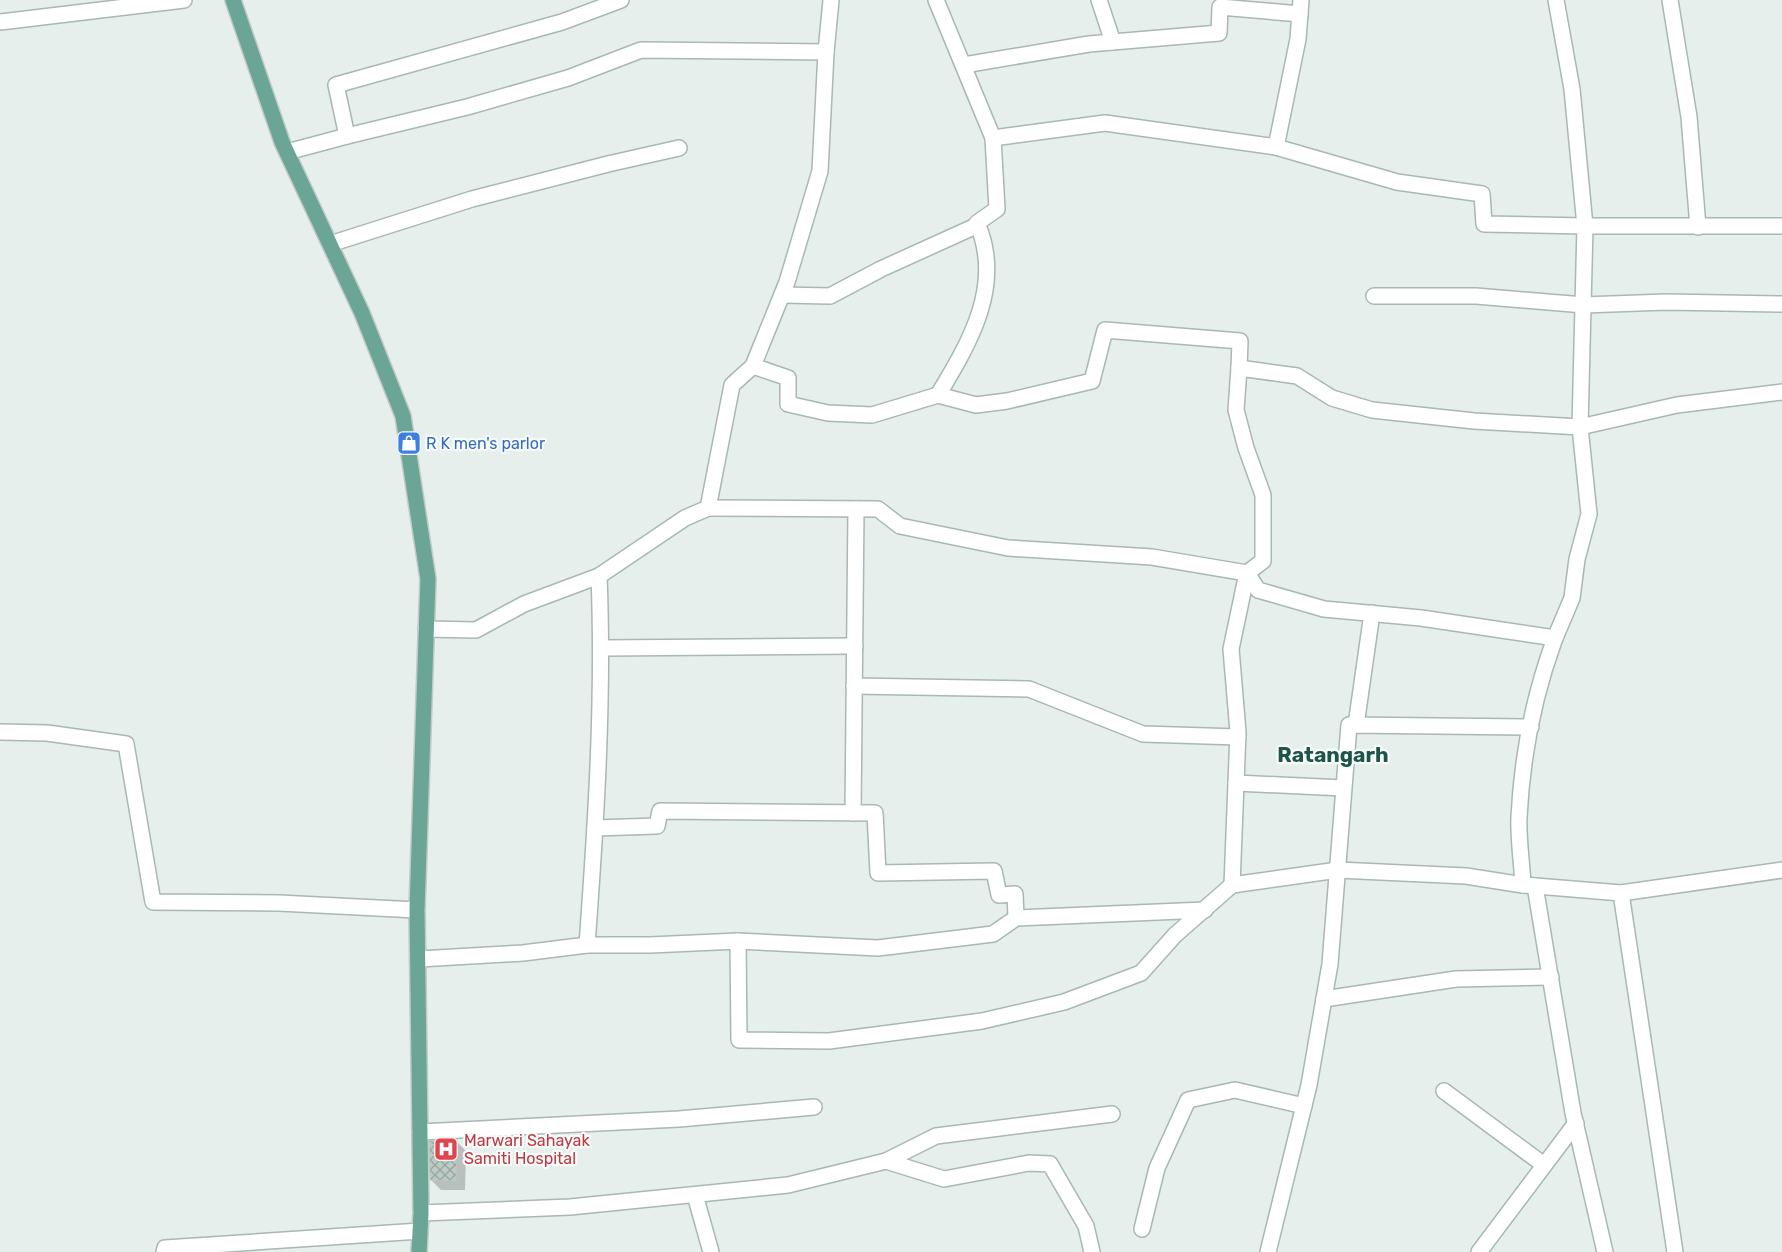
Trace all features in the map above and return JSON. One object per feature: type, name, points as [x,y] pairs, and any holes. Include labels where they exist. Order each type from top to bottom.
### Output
[{"type":"main road","points":[[233,0],[287,152],[362,313],[402,416],[428,579],[417,910],[421,1213],[419,1252]]},
{"type":"street","points":[[0,22],[184,0]]},
{"type":"street","points":[[347,136],[336,84],[562,22],[621,0]]},
{"type":"street","points":[[708,508],[732,385],[752,366],[782,296],[820,171],[826,52],[831,0]]},
{"type":"street","points":[[782,296],[830,296],[882,268],[978,225],[997,208],[994,138],[936,0]]},
{"type":"street","points":[[1099,0],[1113,42]]},
{"type":"street","points":[[1556,0],[1572,90],[1586,226],[1580,427],[1588,514],[1577,560],[1572,598],[1543,672],[1524,766],[1519,818],[1529,886],[1551,977],[1576,1123],[1605,1252]]},
{"type":"street","points":[[1670,0],[1689,117],[1698,228]]},
{"type":"street","points":[[964,65],[1113,42],[1219,32],[1220,7],[1301,7],[1298,39],[1276,147]]},
{"type":"street","points":[[287,152],[467,108],[568,78],[642,50],[826,52]]},
{"type":"street","points":[[994,138],[1105,123],[1276,147],[1396,182],[1482,194],[1484,224],[1698,228],[1782,226]]},
{"type":"street","points":[[330,244],[472,199],[608,164],[680,148]]},
{"type":"street","points":[[938,395],[976,328],[988,273],[985,240],[978,225]]},
{"type":"street","points":[[1374,296],[1476,296],[1584,305],[1666,302],[1782,304]]},
{"type":"street","points":[[752,366],[788,378],[788,404],[828,412],[872,415],[938,395],[976,404],[1008,401],[1092,382],[1105,330],[1240,341],[1236,410],[1246,448],[1263,495],[1263,561],[1247,573],[1232,649],[1238,737],[1232,885]]},
{"type":"street","points":[[1239,368],[1297,376],[1332,398],[1372,410],[1474,421],[1580,427],[1678,405],[1782,392]]},
{"type":"street","points":[[426,629],[476,630],[524,604],[599,576],[685,518],[708,508],[878,509],[900,526],[1008,548],[1152,557],[1247,573],[1258,590],[1324,608],[1421,618],[1555,638]]},
{"type":"street","points":[[853,813],[856,509]]},
{"type":"street","points":[[587,944],[595,828],[602,648],[599,576]]},
{"type":"street","points":[[1356,725],[1372,613]]},
{"type":"street","points":[[602,648],[855,646]]},
{"type":"street","points":[[854,686],[1029,689],[1144,734],[1238,737]]},
{"type":"street","points":[[1268,1252],[1304,1106],[1330,964],[1349,725],[1532,727]]},
{"type":"street","points":[[0,732],[47,733],[126,744],[153,902],[279,902],[417,910]]},
{"type":"street","points":[[1236,783],[1343,788]]},
{"type":"street","points":[[595,828],[657,826],[660,811],[875,813],[878,873],[994,871],[998,895],[1015,894],[1016,918]]},
{"type":"street","points":[[738,941],[739,1040],[828,1041],[982,1021],[1064,1002],[1141,973],[1175,936],[1232,885],[1338,870],[1466,876],[1529,886],[1621,893],[1782,870]]},
{"type":"street","points":[[1621,893],[1675,1252]]},
{"type":"street","points":[[419,959],[523,953],[587,944],[650,945],[738,941],[878,948],[993,934],[1016,918],[1205,910]]},
{"type":"street","points":[[1324,999],[1456,979],[1551,977]]},
{"type":"street","points":[[1142,1229],[1157,1168],[1188,1100],[1234,1090],[1304,1106]]},
{"type":"street","points":[[1444,1092],[1544,1165]]},
{"type":"street","points":[[420,1132],[679,1119],[814,1107]]},
{"type":"street","points":[[421,1213],[570,1207],[788,1186],[886,1161],[936,1136],[1112,1114]]},
{"type":"street","points":[[1479,1252],[1576,1123]]},
{"type":"street","points":[[886,1161],[944,1179],[1029,1163],[1050,1164],[1086,1226],[1092,1252]]},
{"type":"street","points":[[696,1195],[711,1252]]},
{"type":"street","points":[[164,1252],[165,1248],[420,1232]]},
{"type":"building","points":[[457,1140],[456,1181],[430,1180],[429,1141]]},
{"type":"place","name":"R K men's parlor","points":[[409,443]]},
{"type":"place","name":"Marwari Sahayak Samiti Hospital","points":[[446,1149]]},
{"type":"district","name":"Ratangarh","points":[[1333,754]]}]
